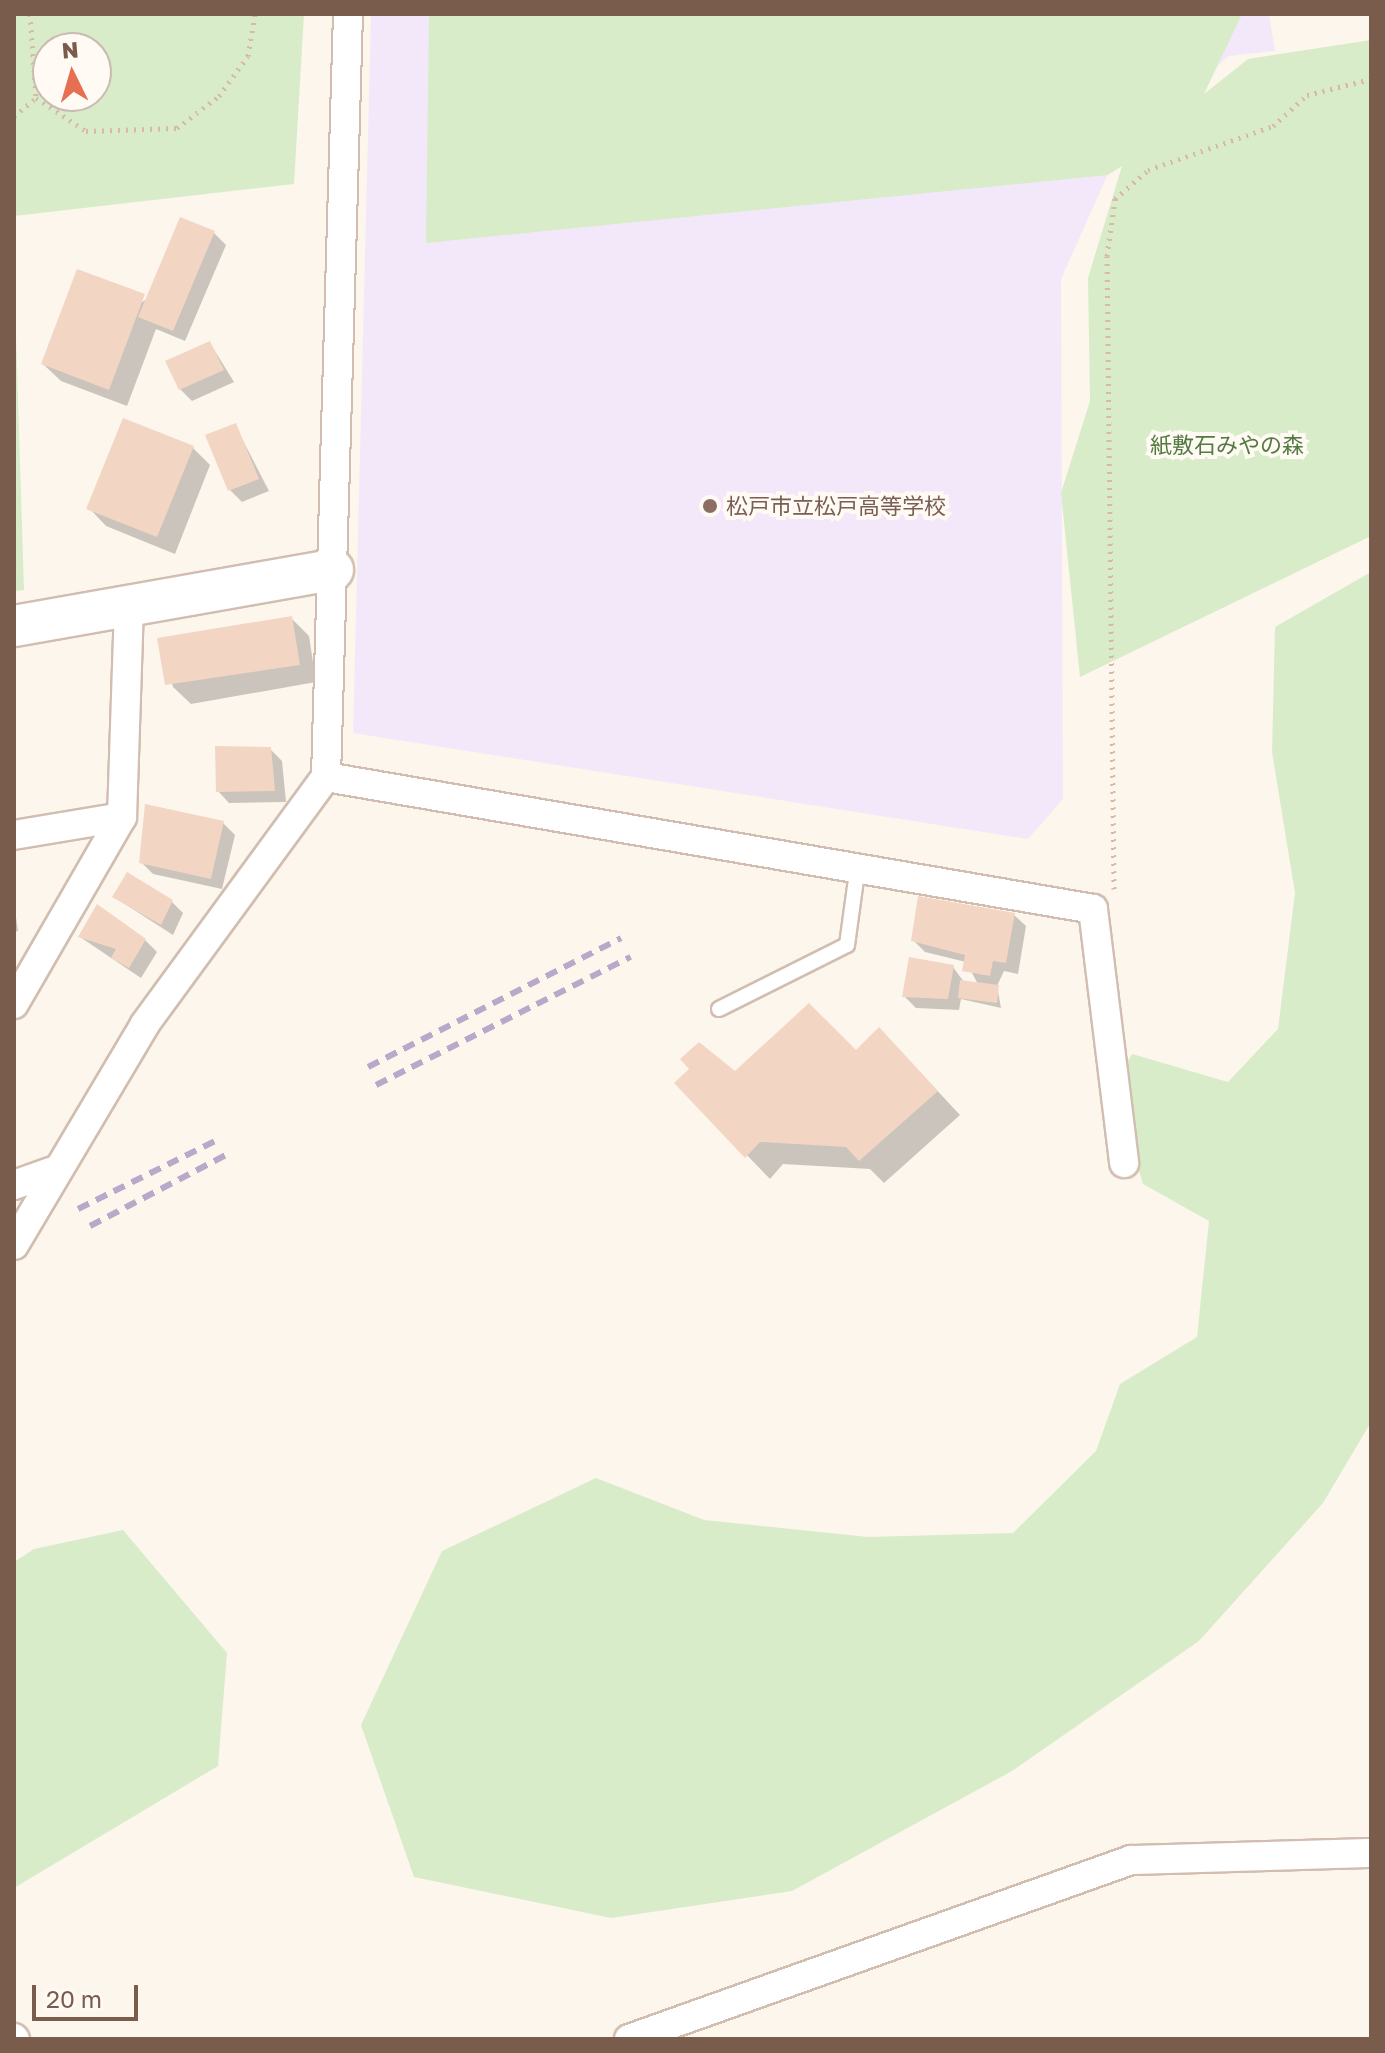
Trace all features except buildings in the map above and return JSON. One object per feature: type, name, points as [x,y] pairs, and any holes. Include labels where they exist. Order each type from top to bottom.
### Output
[{"type":"street","points":[[14,1245],[53,1171],[145,1024],[326,777],[348,14]]},
{"type":"street","points":[[14,626],[333,570]]},
{"type":"street","points":[[14,1004],[122,817],[129,606]]},
{"type":"street","points":[[326,777],[857,872],[1093,909],[1124,1163]]},
{"type":"street","points":[[14,835],[122,817]]},
{"type":"street","points":[[14,1185],[53,1171]]},
{"type":"street","points":[[629,2039],[1131,1860],[1371,1853]]},
{"type":"lane","points":[[719,1009],[847,945],[857,872]]},
{"type":"path","points":[[30,14],[32,42]]},
{"type":"path","points":[[57,112],[86,131],[177,128],[219,96],[248,56],[255,14]]},
{"type":"path","points":[[1093,909],[1118,885],[1107,375],[1115,199],[1148,170],[1273,126],[1307,95],[1371,79]]},
{"type":"path","points":[[14,116],[32,101]]},
{"type":"shaded area","name":"松戸市立松戸高等学校","points":[[371,14],[1269,14],[1275,51],[1229,56],[1120,147],[1061,279],[1063,799],[1028,839],[353,733]]},
{"type":"green space","points":[[14,14],[304,14],[294,184],[14,216]]},
{"type":"green space","name":"紙敷石みやの森","points":[[429,14],[1242,14],[1204,94],[1248,59],[1371,40],[1371,536],[1080,677],[1061,493],[1090,401],[1088,278],[1122,166],[1108,175],[426,243]]},
{"type":"green space","points":[[14,272],[24,590],[14,591]]},
{"type":"green space","points":[[1371,572],[1371,1422],[1323,1503],[1199,1641],[1012,1771],[792,1891],[611,1918],[414,1877],[361,1725],[442,1551],[596,1478],[704,1520],[868,1537],[1013,1533],[1096,1451],[1120,1384],[1197,1337],[1209,1221],[1143,1184],[1114,1084],[1132,1054],[1228,1082],[1278,1029],[1295,893],[1272,752],[1275,627]]},
{"type":"green space","points":[[123,1530],[227,1653],[218,1766],[14,1888],[14,1562],[34,1549]]},
{"type":"railway","points":[[368,1067],[621,938]]},
{"type":"railway","points":[[376,1085],[631,957]]},
{"type":"railway","points":[[78,1209],[219,1139]]},
{"type":"railway","points":[[90,1226],[228,1154]]},
{"type":"place","name":"松戸市立松戸高等学校","points":[[710,506]]}]
